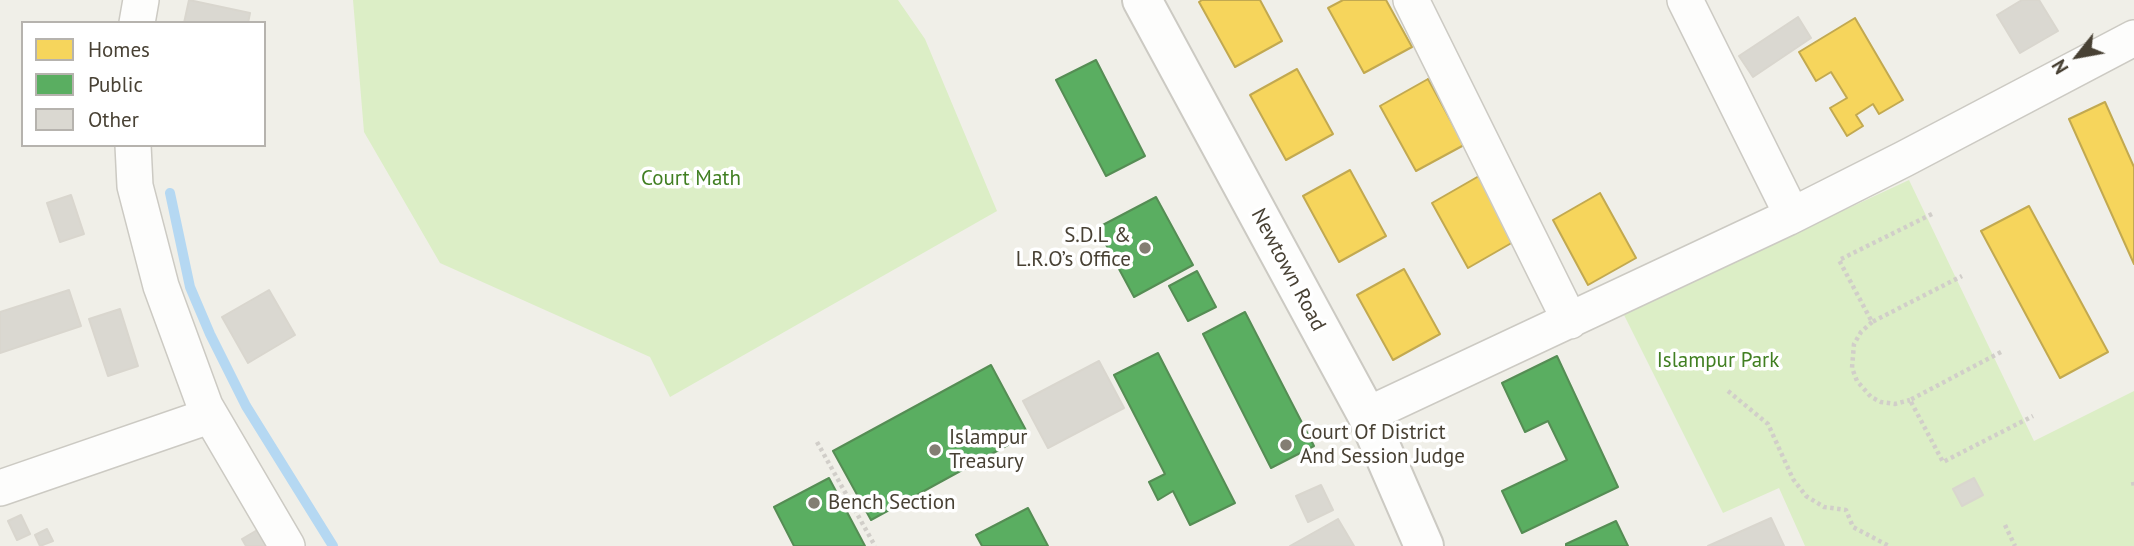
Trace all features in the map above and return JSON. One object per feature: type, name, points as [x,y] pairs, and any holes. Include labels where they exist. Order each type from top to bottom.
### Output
[{"type":"street","points":[[137,21],[142,0]]},
{"type":"street","name":"Newtown Road","points":[[1142,0],[1367,415],[1424,546]]},
{"type":"street","points":[[1411,0],[1570,321]]},
{"type":"street","points":[[1685,0],[1792,215]]},
{"type":"street","points":[[1367,415],[1792,215],[2134,38]]},
{"type":"street","points":[[133,147],[135,186],[160,286],[209,416],[287,546]]},
{"type":"street","points":[[0,488],[209,416]]},
{"type":"path","points":[[1872,322],[1839,260],[1932,214]]},
{"type":"path","points":[[1962,276],[1872,322],[1861,332],[1854,344],[1852,368],[1857,381],[1871,397],[1895,404],[1910,400],[2001,352]]},
{"type":"path","points":[[1728,391],[1768,424],[1793,479],[1806,496],[1824,507],[1846,510],[1853,527],[1889,546]]},
{"type":"path","points":[[1910,400],[1943,462],[2033,416]]},
{"type":"path","points":[[817,442],[875,546]]},
{"type":"path","points":[[2133,482],[2134,488]]},
{"type":"path","points":[[2005,525],[2015,546]]},
{"type":"green space","name":"Court Math","points":[[353,0],[898,0],[925,39],[997,211],[670,397],[650,357],[440,263],[364,132]]},
{"type":"green space","name":"Islampur Park","points":[[1909,180],[2034,441],[2134,391],[2134,546],[1805,546],[1779,488],[1723,513],[1623,313]]},
{"type":"building: Homes","points":[[1260,0],[1282,41],[1235,67],[1199,2]]},
{"type":"building: Homes","points":[[1343,0],[1386,0],[1412,47],[1364,73],[1328,8]]},
{"type":"building: Homes","points":[[1855,18],[1903,100],[1879,114],[1873,104],[1856,115],[1863,126],[1847,136],[1830,108],[1847,98],[1831,72],[1816,81],[1799,52]]},
{"type":"building: Homes","points":[[1297,69],[1333,134],[1286,160],[1250,95]]},
{"type":"building: Homes","points":[[1428,79],[1464,145],[1416,171],[1380,106]]},
{"type":"building: Homes","points":[[2105,102],[2134,167],[2134,264],[2069,119]]},
{"type":"building: Homes","points":[[1350,170],[1386,236],[1339,262],[1303,196]]},
{"type":"building: Homes","points":[[1479,176],[1515,241],[1468,268],[1432,203]]},
{"type":"building: Homes","points":[[1600,193],[1636,258],[1588,285],[1553,220]]},
{"type":"building: Homes","points":[[2029,206],[2108,352],[2060,378],[1981,231]]},
{"type":"building: Homes","points":[[1404,269],[1440,334],[1393,360],[1357,295]]},
{"type":"building: Public","points":[[1096,60],[1145,156],[1106,176],[1056,80]]},
{"type":"building: Public","points":[[1156,197],[1193,265],[1134,297],[1097,228]]},
{"type":"building: Public","points":[[1197,271],[1216,307],[1188,321],[1169,286]]},
{"type":"building: Public","points":[[1245,312],[1314,446],[1271,468],[1203,334]]},
{"type":"building: Public","points":[[1158,353],[1235,503],[1190,525],[1173,491],[1158,500],[1149,482],[1165,474],[1114,375]]},
{"type":"building: Public","points":[[1557,356],[1618,487],[1522,533],[1502,491],[1567,460],[1548,421],[1525,432],[1502,383]]},
{"type":"building: Public","points":[[991,365],[1028,434],[871,520],[833,451]]},
{"type":"building: Public","points":[[829,478],[865,546],[794,546],[774,507]]},
{"type":"building: Public","points":[[1028,508],[1048,546],[982,546],[976,535]]},
{"type":"building: Public","points":[[1616,521],[1628,546],[1566,546],[1566,544]]},
{"type":"building: Other","points":[[189,0],[250,13],[248,21],[184,21]]},
{"type":"building: Other","points":[[2022,0],[2039,0],[2058,31],[2020,53],[1997,15]]},
{"type":"building: Other","points":[[1798,17],[1811,38],[1753,77],[1739,56]]},
{"type":"building: Other","points":[[71,195],[84,234],[60,242],[47,203]]},
{"type":"building: Other","points":[[69,290],[81,326],[0,353],[0,312]]},
{"type":"building: Other","points":[[269,290],[295,335],[248,363],[222,317]]},
{"type":"building: Other","points":[[120,309],[138,366],[108,376],[89,319]]},
{"type":"building: Other","points":[[1099,361],[1124,408],[1048,448],[1023,401]]},
{"type":"building: Other","points":[[1974,478],[1983,495],[1962,506],[1953,489]]},
{"type":"building: Other","points":[[1321,485],[1333,510],[1308,522],[1296,496]]},
{"type":"building: Other","points":[[21,515],[30,534],[17,540],[8,521]]},
{"type":"building: Other","points":[[1771,518],[1784,546],[1708,546]]},
{"type":"building: Other","points":[[1338,519],[1354,546],[1290,546]]},
{"type":"building: Other","points":[[47,529],[53,541],[40,546],[35,535]]},
{"type":"building: Other","points":[[259,529],[269,546],[246,546],[242,539]]},
{"type":"waterway","points":[[170,193],[190,287],[210,334],[246,406],[333,546]]},
{"type":"place","name":"S.D.L & L.R.O’s Office","points":[[1145,248]]},
{"type":"place","name":"Court Of District And Session Judge","points":[[1286,445]]},
{"type":"place","name":"Islampur Treasury","points":[[935,450]]},
{"type":"place","name":"Bench Section","points":[[814,503]]}]
